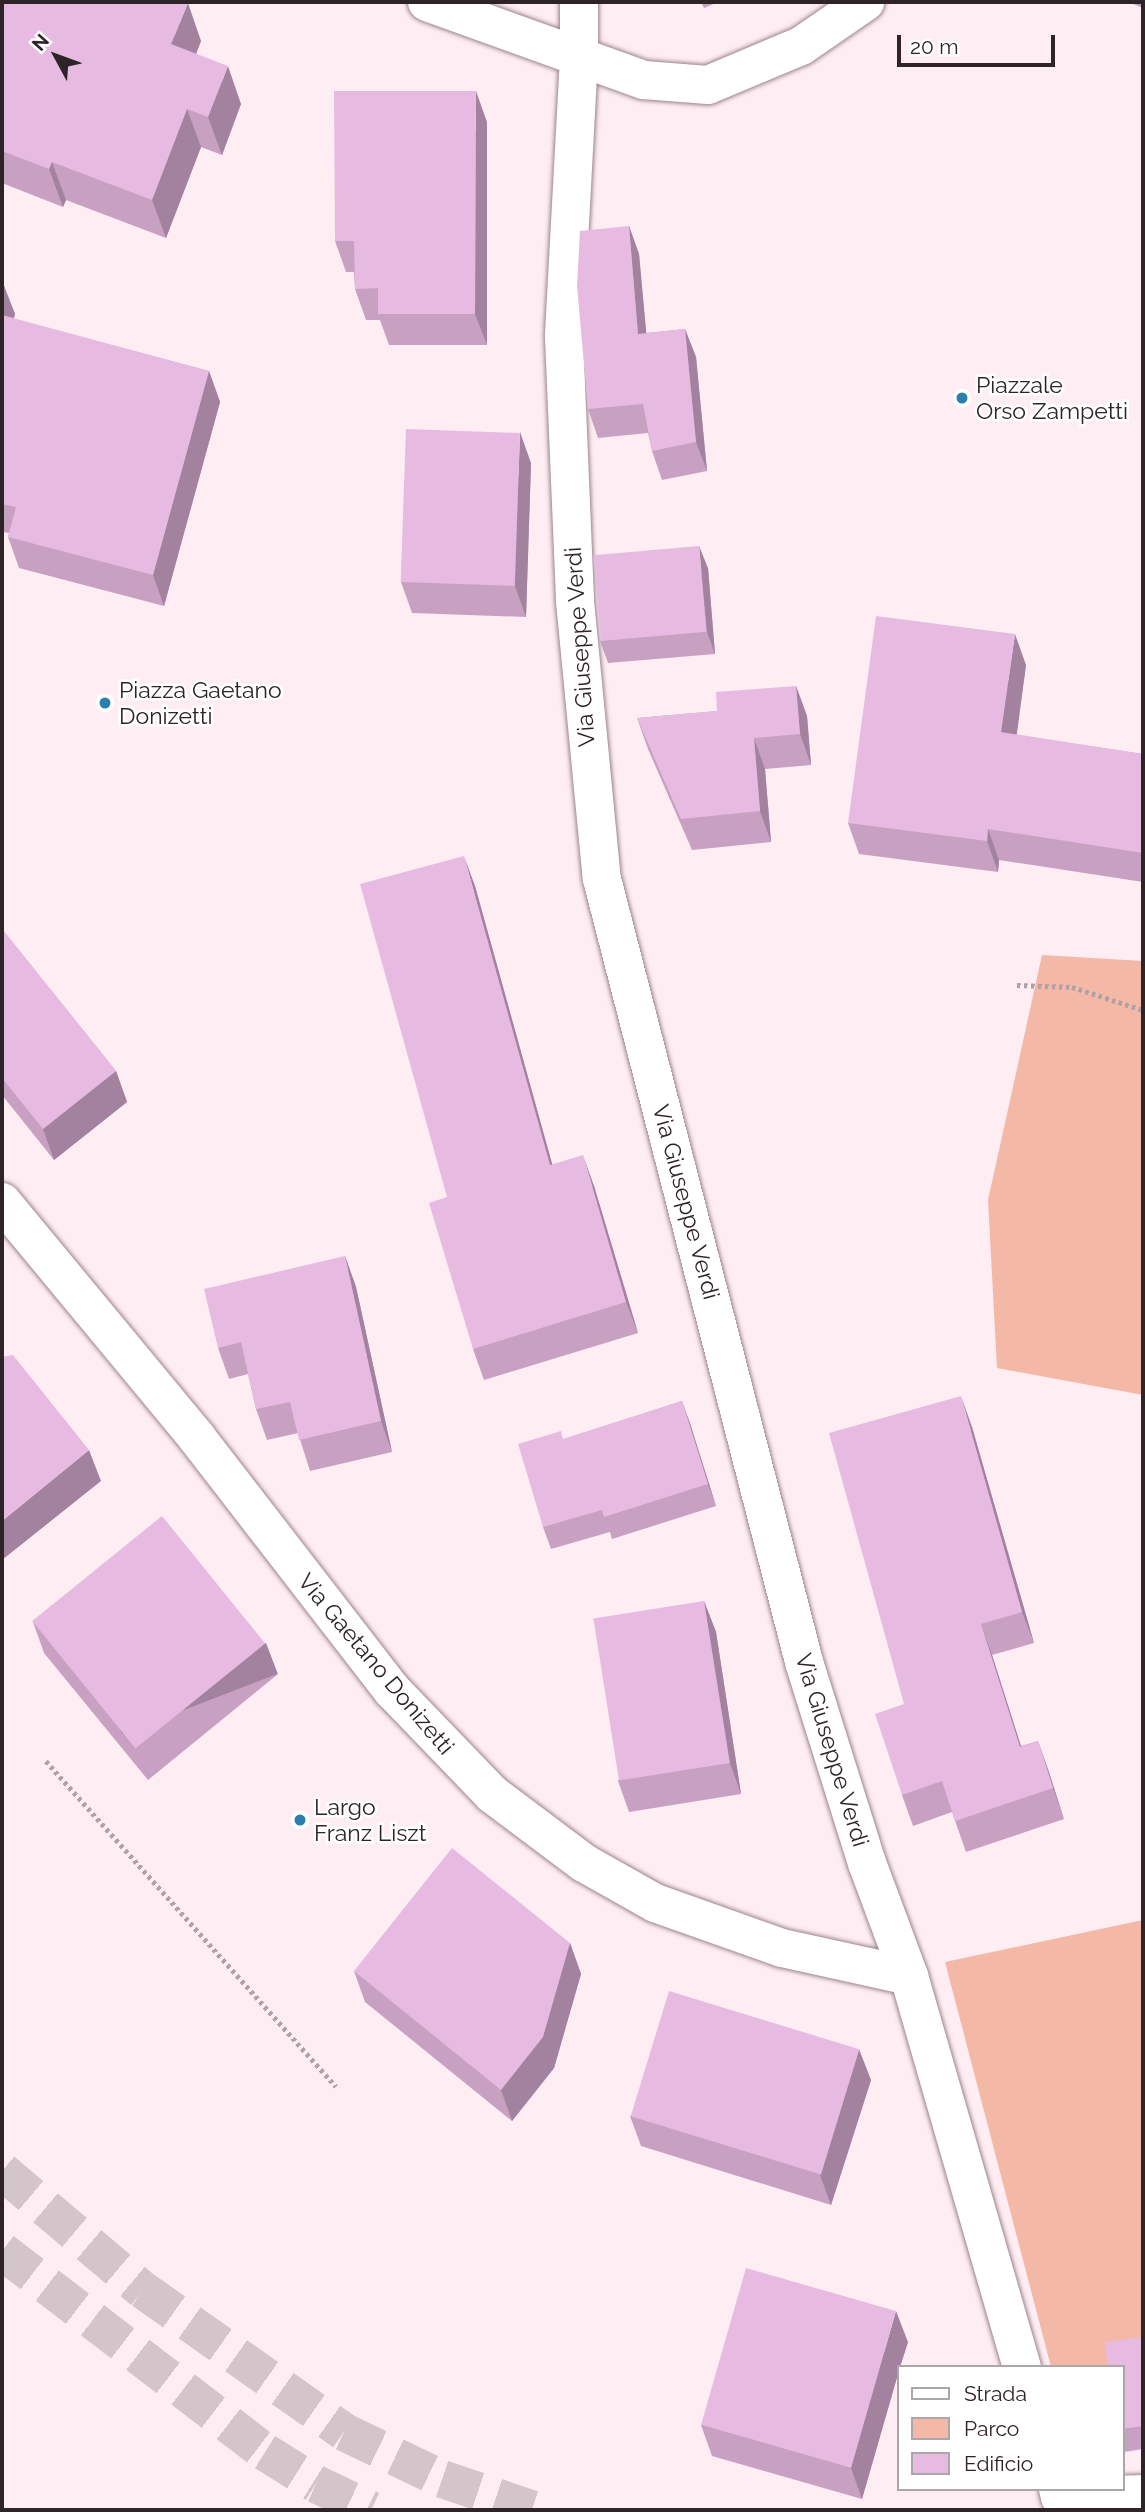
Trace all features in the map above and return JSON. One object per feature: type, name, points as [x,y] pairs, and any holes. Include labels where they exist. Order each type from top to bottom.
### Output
[{"type":"street","points":[[427,2],[644,80],[708,85],[801,46],[865,2]]},
{"type":"street","name":"Via Giuseppe Verdi","points":[[579,2],[579,57],[564,337],[575,601],[602,879],[804,1662],[867,1863],[909,1976],[1021,2365]]},
{"type":"street","name":"Via Gaetano Donizetti","points":[[2,1202],[197,1438],[392,1690],[425,1729],[492,1794],[583,1863],[655,1903],[782,1948],[909,1976]]},
{"type":"street","points":[[1059,2493],[1143,2494]]},
{"type":"path","points":[[1017,985],[1072,987],[1143,1010]]},
{"type":"path","points":[[46,1761],[336,2086]]},
{"type":"green space","points":[[1042,955],[1143,961],[1143,1395],[997,1368],[988,1200]]},
{"type":"green space","points":[[1143,1920],[1143,2434],[1124,2373],[1124,2365],[1050,2365],[945,1962]]},
{"type":"building","points":[[2,2],[188,3],[171,44],[228,66],[208,117],[187,109],[152,200],[52,162],[49,169],[2,151]]},
{"type":"building","points":[[334,91],[476,91],[475,314],[378,314],[378,288],[355,289],[354,241],[335,241]]},
{"type":"building","points":[[629,226],[638,334],[685,329],[696,442],[652,451],[643,404],[588,409],[577,286],[580,231]]},
{"type":"building","points":[[2,315],[209,371],[153,575],[8,537],[16,507],[2,504]]},
{"type":"building","points":[[406,429],[520,433],[515,586],[401,582]]},
{"type":"building","points":[[699,546],[706,632],[601,641],[593,555]]},
{"type":"building","points":[[876,616],[1015,634],[1001,732],[1143,754],[1143,853],[988,829],[987,841],[848,823]]},
{"type":"building","points":[[796,686],[800,734],[754,738],[760,811],[681,819],[637,718],[717,711],[716,692]]},
{"type":"building","points":[[464,856],[550,1165],[583,1155],[626,1302],[473,1349],[429,1203],[447,1197],[360,884]]},
{"type":"building","points":[[2,929],[116,1071],[43,1129],[2,1078]]},
{"type":"building","points":[[345,1256],[381,1421],[299,1440],[290,1402],[256,1409],[241,1342],[218,1348],[204,1289]]},
{"type":"building","points":[[13,1355],[89,1450],[2,1521],[2,1357]]},
{"type":"building","points":[[961,1396],[1022,1612],[981,1624],[1020,1747],[1038,1741],[1053,1788],[955,1821],[942,1781],[902,1795],[875,1714],[904,1704],[829,1433]]},
{"type":"building","points":[[682,1401],[708,1484],[604,1517],[602,1510],[543,1527],[518,1444],[561,1431],[563,1439]]},
{"type":"building","points":[[162,1516],[265,1643],[135,1749],[32,1621]]},
{"type":"building","points":[[704,1601],[730,1763],[619,1781],[593,1619]]},
{"type":"building","points":[[452,1848],[570,1943],[543,2037],[501,2090],[354,1971]]},
{"type":"building","points":[[669,1991],[859,2049],[821,2174],[631,2116]]},
{"type":"building","points":[[746,2268],[896,2311],[851,2468],[701,2425]]},
{"type":"building","points":[[1143,2337],[1143,2426],[1124,2429],[1124,2365],[1108,2365],[1105,2342]]},
{"type":"tunnel","points":[[2,2171],[143,2290],[344,2432],[442,2479],[534,2510]]},
{"type":"tunnel","points":[[2,2251],[265,2452],[316,2484],[371,2510]]},
{"type":"place","name":"Piazzale Orso Zampetti","points":[[962,398]]},
{"type":"place","name":"Piazza Gaetano Donizetti","points":[[105,703]]},
{"type":"place","name":"Largo Franz Liszt","points":[[300,1820]]}]
